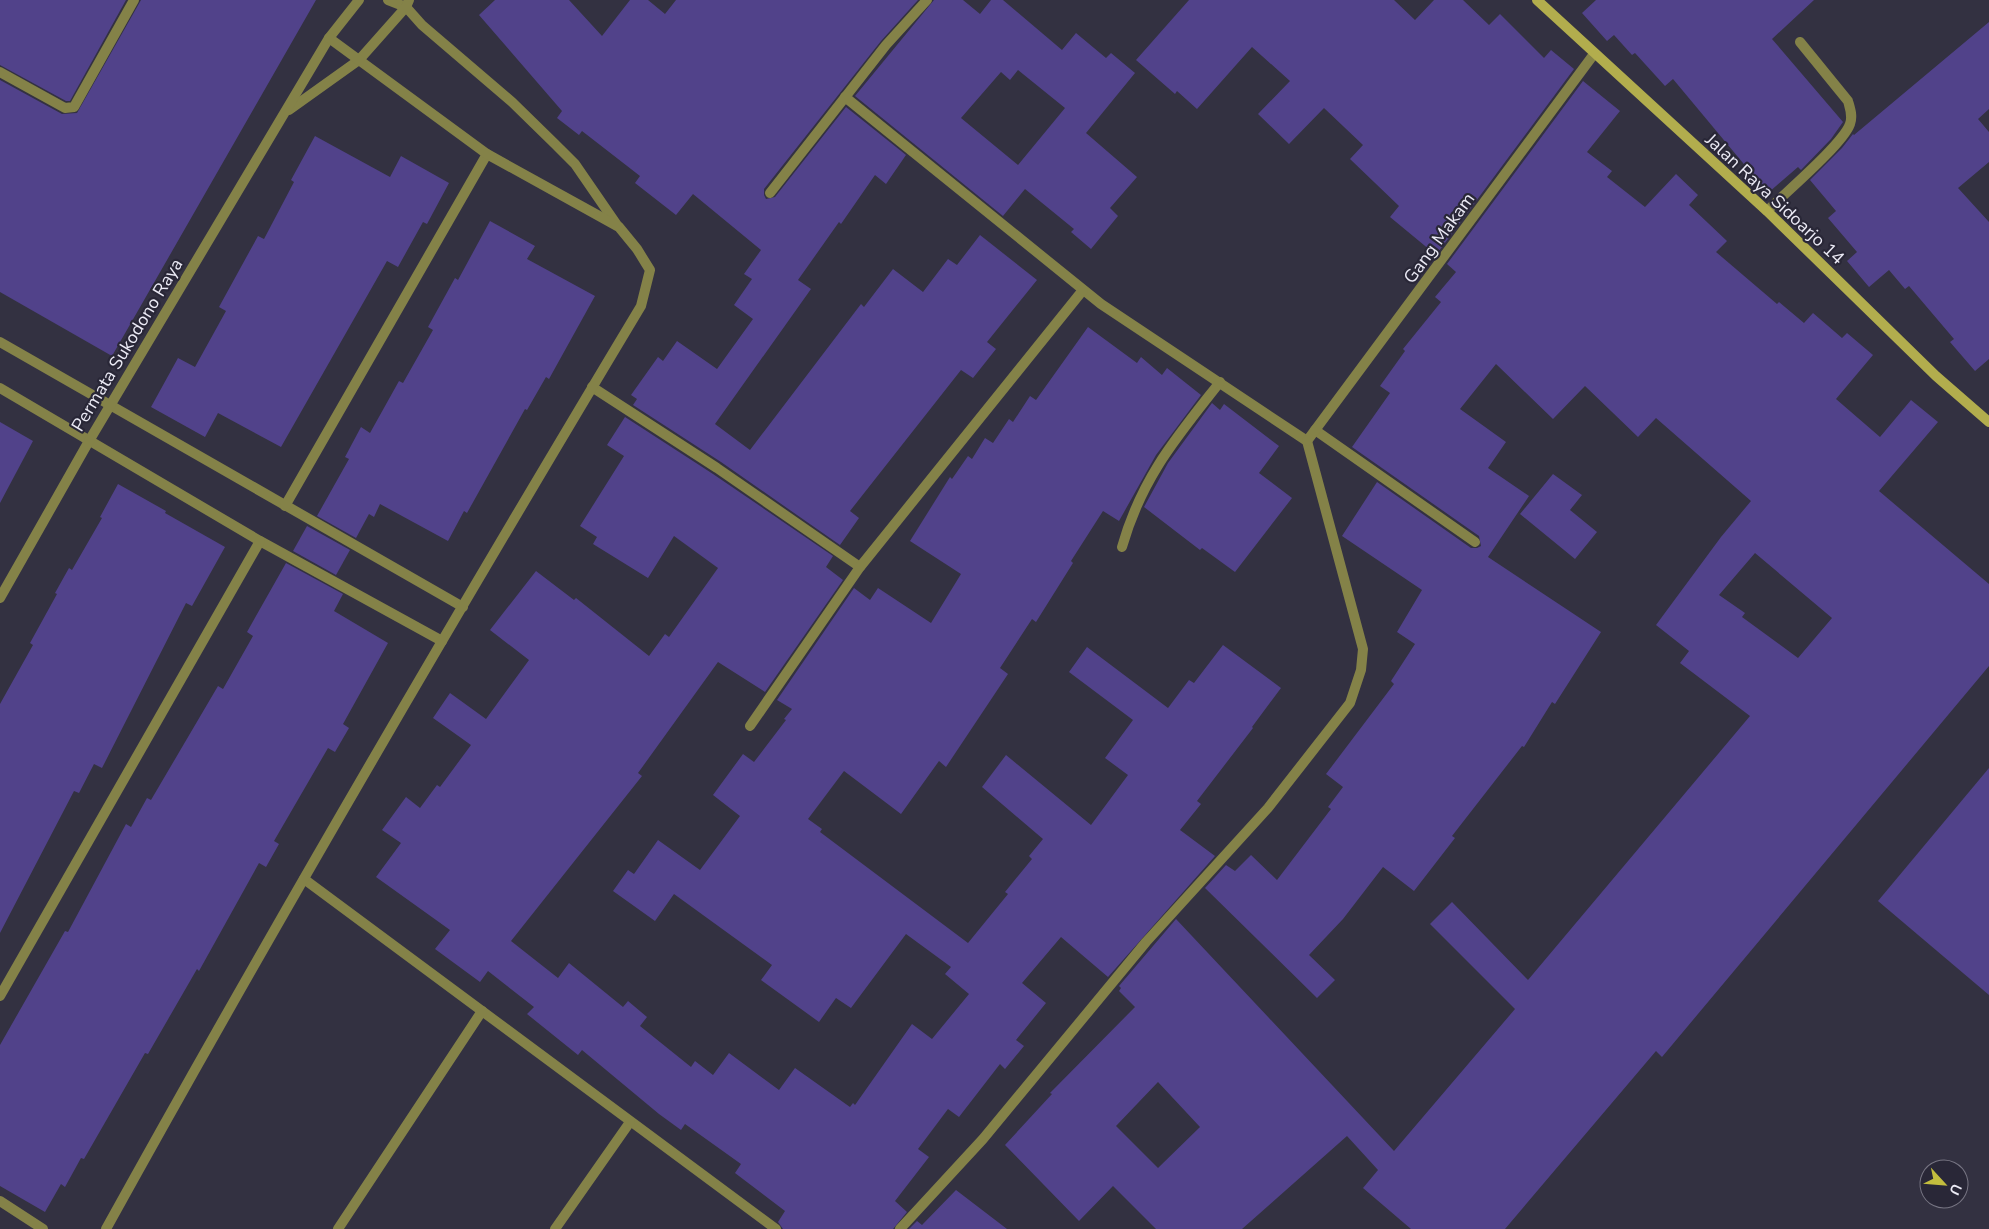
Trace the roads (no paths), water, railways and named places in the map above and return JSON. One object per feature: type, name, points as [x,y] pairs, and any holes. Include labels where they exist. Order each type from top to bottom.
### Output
[{"type":"main road","name":"Jalan Raya Sidoarjo 14","points":[[1537,0],[1767,211],[1936,376],[1989,422]]},
{"type":"street","points":[[0,72],[65,108],[74,107],[134,0]]},
{"type":"street","name":"Permata Sukodono Raya","points":[[0,598],[89,441],[329,38],[359,0]]},
{"type":"street","points":[[106,1229],[212,1038],[442,641],[641,306],[650,270],[637,249],[574,164],[556,144],[505,96],[422,25],[408,4],[388,0]]},
{"type":"street","points":[[770,193],[886,45],[927,0]]},
{"type":"street","name":"Permata Sukodono Raya","points":[[286,112],[358,60],[408,4]]},
{"type":"street","points":[[329,38],[487,154],[619,227]]},
{"type":"street","points":[[1767,211],[1834,146],[1850,124],[1852,111],[1848,101],[1800,42]]},
{"type":"street","name":"Gang Makam","points":[[1307,441],[1594,54]]},
{"type":"street","points":[[845,97],[1083,290],[1307,441],[1363,649],[1361,670],[1350,704],[1268,808],[1146,942],[983,1139],[900,1229]]},
{"type":"street","points":[[285,506],[487,154]]},
{"type":"street","points":[[750,726],[860,567],[1083,290]]},
{"type":"street","points":[[0,342],[462,607]]},
{"type":"street","points":[[1122,547],[1136,504],[1165,451],[1220,382]]},
{"type":"street","points":[[592,387],[717,468],[860,567]]},
{"type":"street","points":[[0,388],[260,541],[442,641]]},
{"type":"street","points":[[1315,430],[1476,542]]},
{"type":"street","points":[[0,996],[260,541]]},
{"type":"street","points":[[304,880],[776,1229]]},
{"type":"street","points":[[338,1229],[482,1011]]},
{"type":"street","points":[[555,1229],[630,1122]]},
{"type":"street","points":[[0,1201],[43,1229]]}]
